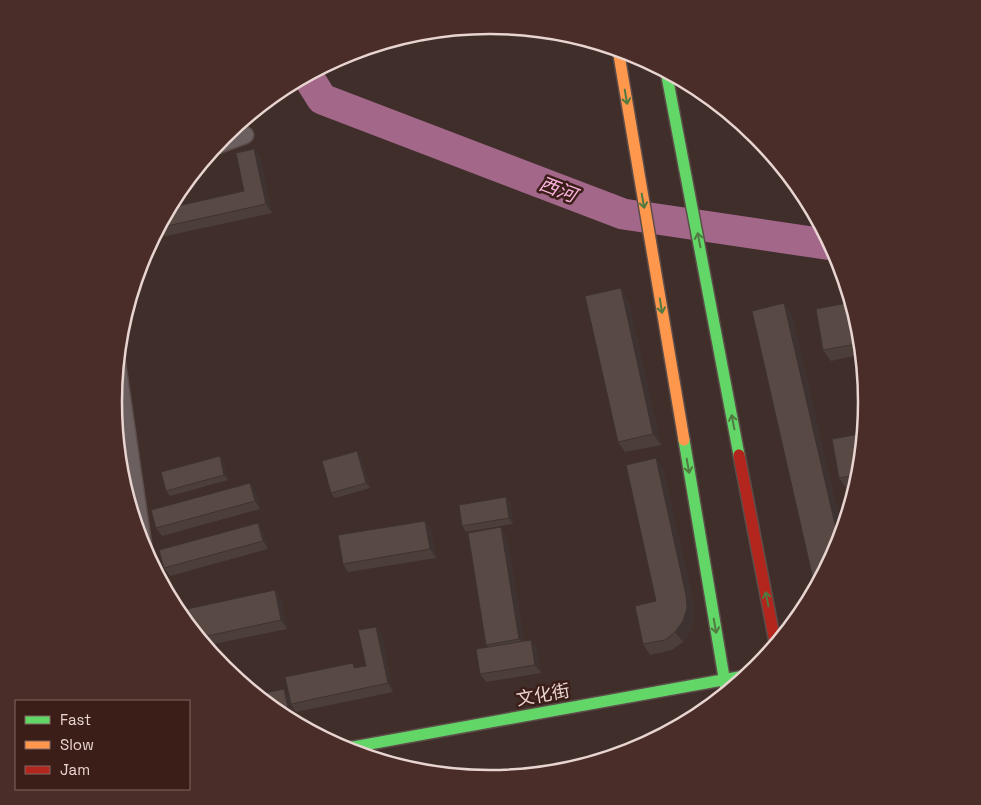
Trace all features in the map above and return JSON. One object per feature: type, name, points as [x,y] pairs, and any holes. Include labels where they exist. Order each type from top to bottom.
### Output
[{"type":"street","points":[[619,57],[725,687]]},
{"type":"street","points":[[668,79],[774,638]]},
{"type":"street","points":[[233,139],[245,134]]},
{"type":"street","points":[[122,399],[139,513]]},
{"type":"street","name":"文化街","points":[[357,746],[736,678]]},
{"type":"building","points":[[254,149],[266,204],[167,226],[179,206],[244,191],[236,153]]},
{"type":"building","points":[[621,288],[653,434],[618,442],[585,296]]},
{"type":"building","points":[[784,303],[836,530],[814,579],[813,579],[752,311]]},
{"type":"building","points":[[846,303],[854,344],[823,350],[816,309]]},
{"type":"building","points":[[857,434],[852,476],[839,478],[832,439]]},
{"type":"building","points":[[357,451],[366,483],[331,493],[322,461]]},
{"type":"building","points":[[220,456],[224,475],[166,491],[161,472]]},
{"type":"building","points":[[656,458],[686,595],[687,608],[683,621],[675,632],[665,640],[643,644],[635,606],[656,601],[626,465]]},
{"type":"building","points":[[250,483],[255,501],[156,528],[151,510]]},
{"type":"building","points":[[506,497],[509,518],[462,526],[459,505]]},
{"type":"building","points":[[425,521],[430,549],[343,564],[338,535]]},
{"type":"building","points":[[258,523],[263,541],[164,568],[159,550]]},
{"type":"building","points":[[501,527],[519,639],[486,645],[468,533]]},
{"type":"building","points":[[275,590],[281,620],[205,636],[187,609]]},
{"type":"building","points":[[376,627],[388,683],[291,704],[285,677],[353,663],[354,668],[366,666],[358,630]]},
{"type":"building","points":[[531,640],[535,665],[480,674],[476,649]]},
{"type":"building","points":[[284,689],[288,708],[285,709],[264,693]]},
{"type":"waterway","name":"西河","points":[[311,81],[322,99],[623,214],[823,244]]},
{"type":"traffic: fast","points":[[668,79],[739,455]]},
{"type":"traffic: fast","points":[[684,440],[726,687]]},
{"type":"traffic: fast","points":[[357,746],[737,677]]},
{"type":"traffic: slow","points":[[619,57],[684,440]]},
{"type":"traffic: jam","points":[[739,455],[774,638]]}]
